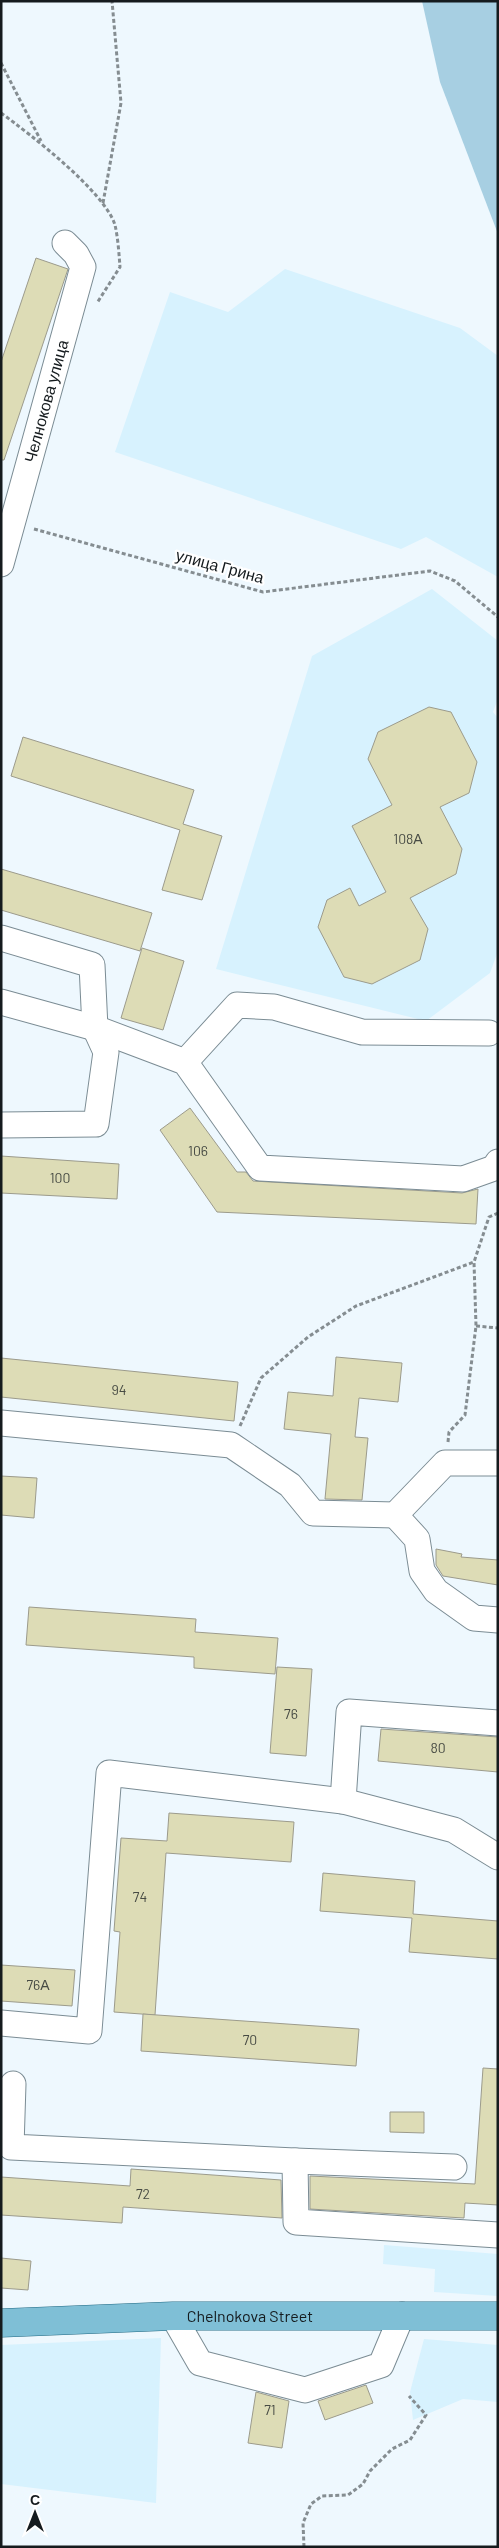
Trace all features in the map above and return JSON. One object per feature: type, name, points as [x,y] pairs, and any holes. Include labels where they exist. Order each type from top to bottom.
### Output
[{"type":"main road","name":"Chelnokova Street","points":[[1,2323],[173,2316],[498,2316]]},
{"type":"street","name":"Челнокова улица","points":[[1,564],[14,524],[83,268],[76,254],[65,243]]},
{"type":"street","points":[[1,938],[92,965],[95,1028],[106,1052],[96,1124],[1,1125]]},
{"type":"street","points":[[1,1002],[95,1028],[186,1062],[260,1168],[464,1179],[494,1168],[498,1162]]},
{"type":"street","points":[[186,1062],[237,1005],[274,1007],[362,1032],[495,1034]]},
{"type":"street","points":[[1,1423],[231,1445],[290,1485],[313,1513],[395,1515],[417,1539],[422,1571],[436,1591],[474,1618],[498,1620]]},
{"type":"street","points":[[395,1515],[445,1463],[498,1464]]},
{"type":"street","points":[[343,1801],[349,1712],[498,1723]]},
{"type":"street","points":[[1,2023],[89,2031],[109,1773],[343,1801],[454,1830],[498,1856]]},
{"type":"street","points":[[13,2084],[11,2147],[454,2167]]},
{"type":"street","points":[[295,2161],[296,2222],[498,2235]]},
{"type":"street","points":[[173,2316],[200,2363],[305,2390],[381,2365],[402,2315]]},
{"type":"path","points":[[103,204],[121,103],[112,1]]},
{"type":"path","points":[[1,64],[42,142]]},
{"type":"path","points":[[1,112],[42,142],[103,204],[115,224],[120,267],[101,300],[94,305]]},
{"type":"path","name":"улица Грина","points":[[14,524],[263,592],[430,571],[455,581],[498,617]]},
{"type":"path","points":[[445,1463],[449,1432],[465,1415],[476,1326],[474,1262],[489,1217],[498,1214]]},
{"type":"path","points":[[231,1445],[252,1403],[261,1378],[308,1337],[356,1306],[474,1262]]},
{"type":"path","points":[[476,1326],[498,1328]]},
{"type":"path","points":[[304,2547],[303,2523],[310,2504],[322,2496],[348,2495],[363,2484],[370,2471],[392,2449],[410,2440],[426,2415],[409,2396]]},
{"type":"shaded area","points":[[422,1],[498,1],[498,234],[440,82]]},
{"type":"shaded area","points":[[285,269],[460,328],[498,356],[498,577],[426,537],[401,549],[115,452],[170,292],[228,312]]},
{"type":"shaded area","points":[[432,589],[498,641],[498,699],[493,712],[498,718],[498,951],[490,973],[426,1021],[216,969],[312,656]]},
{"type":"shaded area","points":[[384,2245],[498,2254],[498,2296],[434,2292],[435,2269],[383,2264]]},
{"type":"shaded area","points":[[161,2338],[156,2503],[1,2484],[1,2345]]},
{"type":"shaded area","points":[[424,2339],[498,2345],[498,2402],[463,2399],[413,2420],[410,2392]]},
{"type":"building","points":[[36,258],[68,269],[4,460],[1,460],[1,362]]},
{"type":"building","points":[[429,707],[451,712],[477,762],[469,793],[440,807],[462,849],[456,874],[410,898],[428,929],[420,960],[372,984],[344,977],[318,927],[327,900],[350,888],[359,906],[386,892],[352,826],[392,805],[368,759],[378,732]]},
{"type":"building","points":[[23,737],[194,790],[183,824],[222,836],[202,900],[162,890],[180,830],[11,776]]},
{"type":"building","points":[[1,869],[152,913],[140,951],[1,910]]},
{"type":"building","points":[[142,948],[184,961],[163,1030],[121,1018]]},
{"type":"building","points":[[190,1108],[237,1172],[246,1172],[253,1181],[462,1193],[478,1189],[476,1224],[217,1212],[160,1130]]},
{"type":"building","points":[[1,1156],[119,1164],[117,1199],[1,1193]]},
{"type":"building","points":[[336,1357],[402,1363],[398,1402],[359,1398],[355,1437],[368,1438],[362,1500],[325,1499],[331,1434],[284,1429],[288,1392],[333,1396]]},
{"type":"building","points":[[1,1358],[238,1382],[234,1421],[1,1397]]},
{"type":"building","points":[[1,1476],[37,1478],[34,1518],[1,1515]]},
{"type":"building","points":[[436,1549],[462,1554],[461,1557],[498,1560],[498,1585],[443,1576],[436,1565]]},
{"type":"building","points":[[29,1607],[196,1619],[195,1632],[278,1638],[275,1674],[194,1668],[194,1657],[26,1645]]},
{"type":"building","points":[[277,1667],[312,1669],[306,1756],[270,1753]]},
{"type":"building","points":[[381,1729],[498,1737],[498,1772],[378,1761]]},
{"type":"building","points":[[169,1813],[294,1822],[291,1862],[166,1853],[155,2015],[114,2012],[120,1932],[114,1931],[121,1838],[167,1841]]},
{"type":"building","points":[[323,1873],[415,1881],[413,1914],[498,1921],[498,1959],[409,1952],[412,1918],[320,1911]]},
{"type":"building","points":[[1,1965],[75,1970],[72,2006],[1,2001]]},
{"type":"building","points":[[143,2014],[359,2029],[356,2066],[141,2051]]},
{"type":"building","points":[[483,2068],[498,2069],[498,2205],[465,2203],[464,2218],[310,2209],[310,2176],[475,2184]]},
{"type":"building","points":[[390,2112],[424,2112],[424,2133],[390,2132]]},
{"type":"building","points":[[131,2169],[281,2180],[282,2218],[123,2207],[122,2223],[1,2215],[1,2177],[130,2186]]},
{"type":"building","points":[[1,2258],[31,2261],[28,2290],[1,2288]]},
{"type":"building","points":[[366,2385],[373,2403],[325,2420],[318,2401]]},
{"type":"building","points":[[256,2392],[289,2401],[282,2448],[248,2443]]}]
